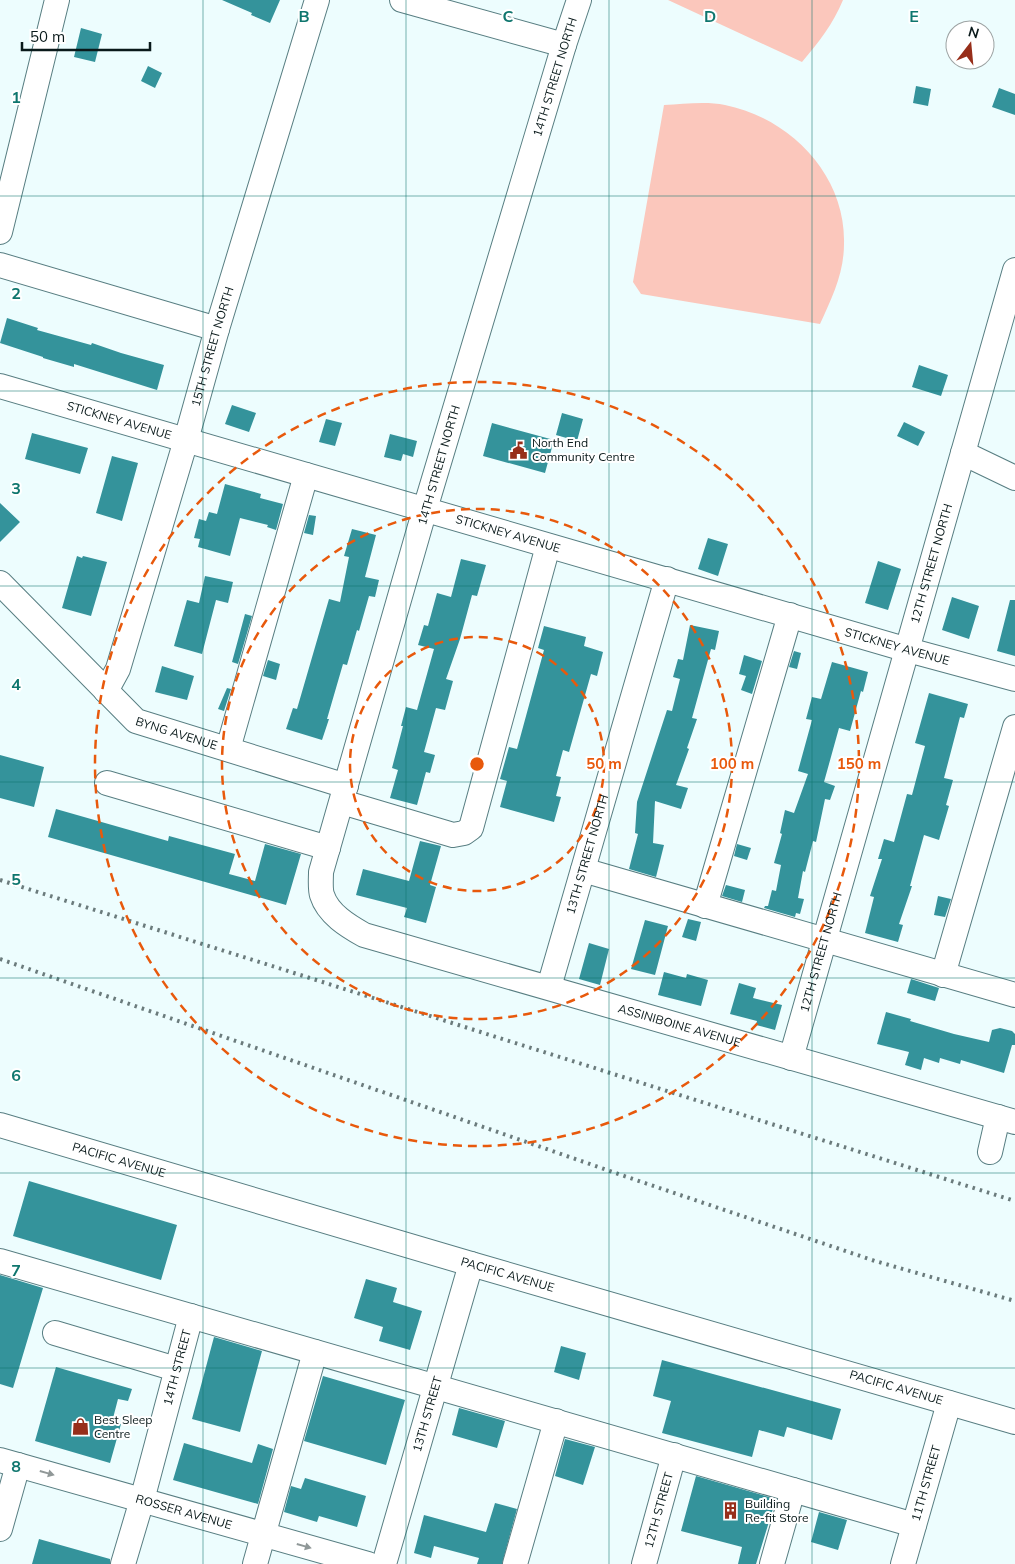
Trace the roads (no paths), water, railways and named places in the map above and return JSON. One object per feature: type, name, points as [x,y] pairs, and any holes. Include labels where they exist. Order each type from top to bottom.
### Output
[{"type":"street","points":[[0,232],[57,0]]},
{"type":"street","name":"15TH STREET NORTH","points":[[106,691],[118,669],[217,329],[317,0]]},
{"type":"street","points":[[402,0],[564,45]]},
{"type":"street","name":"14TH STREET NORTH","points":[[347,925],[330,910],[321,895],[321,872],[426,509],[579,0]]},
{"type":"street","points":[[0,265],[217,329]]},
{"type":"street","name":"12TH STREET NORTH","points":[[791,1058],[1015,270]]},
{"type":"street","name":"STICKNEY AVENUE","points":[[0,386],[908,650],[1015,679]]},
{"type":"street","points":[[963,453],[1015,478]]},
{"type":"street","points":[[228,749],[306,476]]},
{"type":"street","name":"BYNG AVENUE","points":[[0,583],[136,721],[228,749],[453,835],[464,833],[471,828],[548,546]]},
{"type":"street","name":"13TH STREET NORTH","points":[[549,987],[666,579]]},
{"type":"street","points":[[705,906],[790,615]]},
{"type":"street","points":[[943,975],[1015,727]]},
{"type":"street","points":[[107,783],[328,848]]},
{"type":"street","points":[[583,870],[1015,995]]},
{"type":"street","name":"ASSINIBOINE AVENUE","points":[[347,925],[364,935],[1006,1119]]},
{"type":"street","points":[[990,1152],[1006,1119]]},
{"type":"street","name":"PACIFIC AVENUE","points":[[0,1125],[1015,1422]]},
{"type":"street","points":[[0,1261],[914,1525]]},
{"type":"street","name":"13TH STREET","points":[[384,1564],[471,1264]]},
{"type":"street","name":"14TH STREET","points":[[123,1564],[191,1316]]},
{"type":"street","points":[[55,1333],[176,1369]]},
{"type":"street","points":[[255,1564],[315,1352]]},
{"type":"street","name":"11TH STREET","points":[[903,1564],[949,1403]]},
{"type":"street","points":[[515,1564],[556,1421]]},
{"type":"street","name":"12TH STREET","points":[[644,1564],[674,1455]]},
{"type":"street","points":[[0,1530],[9,1463]]},
{"type":"street","name":"ROSSER AVENUE","points":[[9,1463],[368,1564]]},
{"type":"street","points":[[772,1564],[793,1490]]},
{"type":"railway","points":[[0,880],[1015,1201]]},
{"type":"railway","points":[[0,959],[875,1261],[1015,1301]]},
{"type":"place","name":"North End Community Centre","points":[[518,450]]},
{"type":"place","name":"Best Sleep Centre","points":[[80,1427]]},
{"type":"place","name":"Building Re-fit Store","points":[[731,1511]]}]
